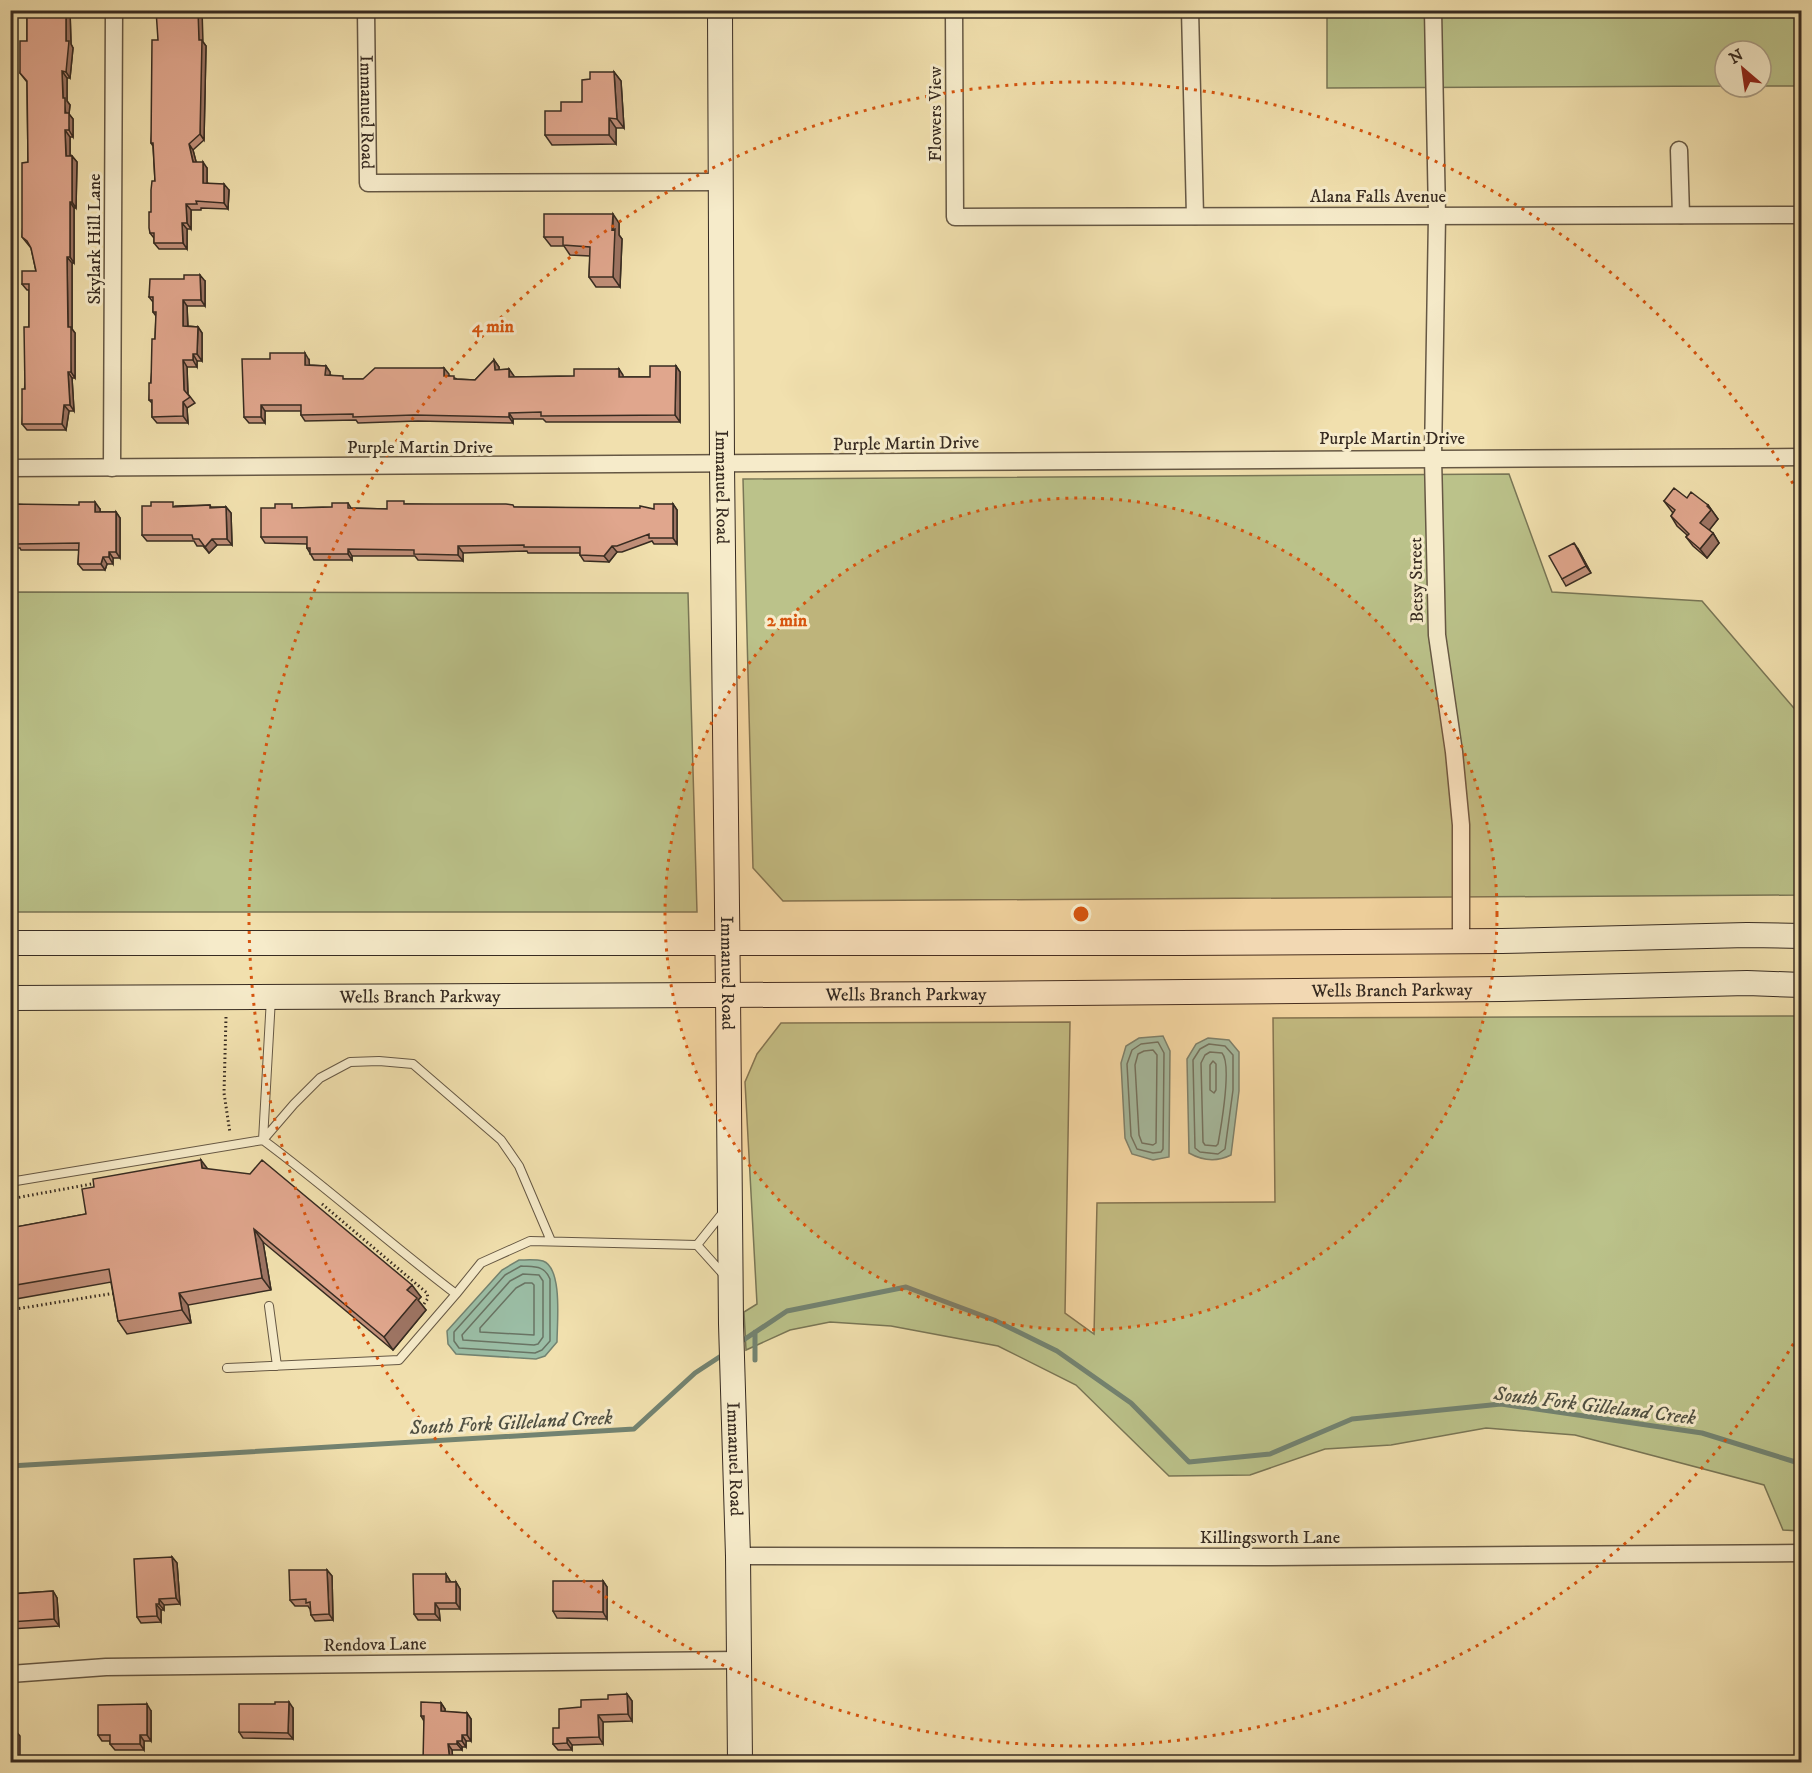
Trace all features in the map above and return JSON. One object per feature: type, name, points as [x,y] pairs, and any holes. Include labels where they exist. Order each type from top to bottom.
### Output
[{"type":"street","name":"Skylark Hill Lane","points":[[112,468],[114,10]]},
{"type":"street","name":"Immanuel Road","points":[[366,10],[368,183],[721,182]]},
{"type":"street","name":"Immanuel Road","points":[[720,10],[722,464],[731,1324],[738,1556],[740,1762]]},
{"type":"street","name":"Flowers View","points":[[954,10],[955,217]]},
{"type":"street","points":[[1190,10],[1195,216]]},
{"type":"street","name":"Betsy Street","points":[[1433,10],[1437,216],[1433,457],[1437,635],[1454,752],[1461,825],[1461,941]]},
{"type":"street","points":[[1679,150],[1681,215]]},
{"type":"street","name":"Alana Falls Avenue","points":[[955,217],[1802,215]]},
{"type":"street","name":"Purple Martin Drive","points":[[10,468],[1433,457],[1802,457]]},
{"type":"street","points":[[10,943],[1461,941],[1747,935],[1802,936]]},
{"type":"street","name":"Wells Branch Parkway","points":[[10,998],[1503,989],[1747,983],[1802,985]]},
{"type":"street","name":"Killingsworth Lane","points":[[738,1556],[1271,1557],[1802,1553]]},
{"type":"street","name":"Rendova Lane","points":[[10,1674],[106,1667],[739,1659]]},
{"type":"lane","points":[[263,1140],[271,997]]},
{"type":"lane","points":[[10,1182],[263,1140],[320,1078],[350,1062],[379,1061],[413,1064],[501,1140],[519,1166],[551,1241]]},
{"type":"lane","points":[[263,1140],[320,1182],[405,1256],[456,1294]]},
{"type":"lane","points":[[697,1245],[731,1202]]},
{"type":"lane","points":[[227,1368],[399,1360],[481,1263],[530,1241],[697,1245],[731,1283]]},
{"type":"lane","points":[[269,1306],[277,1366]]},
{"type":"path","points":[[226,1016],[224,1093],[231,1135]]},
{"type":"path","points":[[10,1199],[99,1183]]},
{"type":"path","points":[[317,1200],[427,1293],[428,1298],[422,1307]]},
{"type":"path","points":[[10,1310],[120,1293]]},
{"type":"shaded area","points":[[1327,11],[1801,11],[1801,86],[1773,86],[1773,39],[1713,39],[1713,86],[1327,88]]},
{"type":"shaded area","points":[[1509,474],[1552,592],[1702,601],[1802,718],[1801,895],[783,901],[753,868],[743,479]]},
{"type":"shaded area","points":[[11,592],[688,593],[697,912],[11,912]]},
{"type":"shaded area","points":[[1801,1016],[1801,1531],[1783,1530],[1764,1485],[1575,1435],[1486,1428],[1391,1445],[1325,1449],[1250,1475],[1169,1476],[1076,1385],[998,1346],[891,1326],[830,1322],[790,1330],[746,1350],[744,1312],[757,1304],[745,1082],[757,1054],[781,1023],[1070,1022],[1065,1313],[1094,1334],[1097,1203],[1275,1202],[1273,1018]]},
{"type":"water","points":[[1163,1036],[1170,1051],[1169,1157],[1153,1160],[1132,1154],[1125,1138],[1121,1063],[1126,1046],[1139,1038]]},
{"type":"water","points":[[1208,1038],[1229,1040],[1239,1052],[1239,1091],[1231,1155],[1215,1160],[1200,1158],[1189,1153],[1187,1059],[1196,1044]]},
{"type":"water","points":[[519,1260],[543,1261],[554,1274],[558,1297],[557,1342],[545,1356],[536,1359],[456,1354],[448,1344],[447,1331],[502,1270]]},
{"type":"building","points":[[27,10],[66,10],[66,41],[69,41],[66,72],[62,71],[65,113],[69,113],[69,130],[65,130],[66,156],[72,156],[70,257],[67,257],[71,372],[68,372],[70,405],[64,405],[62,424],[22,424],[22,389],[25,389],[24,327],[29,327],[29,284],[22,284],[22,271],[36,271],[31,248],[22,237],[22,163],[28,162],[27,81],[20,73],[20,41],[27,41]]},
{"type":"building","points":[[156,10],[198,10],[199,40],[202,40],[200,134],[189,144],[193,162],[203,162],[203,183],[224,184],[224,203],[196,201],[197,204],[186,204],[187,223],[182,223],[183,243],[154,243],[154,233],[150,233],[149,228],[152,181],[155,181],[153,143],[151,143],[152,40],[158,40]]},
{"type":"building","points":[[590,72],[614,72],[617,119],[609,118],[609,135],[545,135],[545,111],[561,111],[561,102],[582,102],[582,80],[590,79]]},
{"type":"building","points":[[544,214],[613,214],[612,230],[615,229],[613,277],[589,277],[590,247],[563,245],[563,237],[544,237]]},
{"type":"building","points":[[184,275],[200,275],[201,300],[183,300],[183,326],[198,327],[197,354],[193,354],[193,360],[183,360],[184,390],[190,397],[183,402],[183,416],[152,417],[149,383],[151,383],[152,339],[155,339],[156,312],[153,312],[153,297],[149,297],[150,279],[184,279]]},
{"type":"building","points":[[270,353],[305,353],[305,365],[326,366],[325,375],[343,376],[343,379],[363,379],[375,368],[444,368],[444,376],[475,380],[494,360],[495,370],[509,369],[509,377],[574,376],[574,369],[619,369],[619,377],[650,377],[650,366],[676,366],[675,415],[541,416],[541,412],[509,413],[509,417],[414,415],[353,417],[353,414],[301,415],[301,405],[261,405],[261,417],[244,417],[242,359],[270,359]]},
{"type":"building","points":[[1674,488],[1687,498],[1691,492],[1711,510],[1700,523],[1713,533],[1700,549],[1686,537],[1689,534],[1671,516],[1675,510],[1664,501]]},
{"type":"building","points":[[387,501],[404,501],[404,504],[506,504],[514,507],[640,508],[640,506],[654,509],[654,504],[673,504],[673,538],[649,538],[649,534],[612,546],[604,556],[580,555],[580,547],[524,547],[524,545],[458,546],[458,555],[414,554],[414,550],[348,549],[348,554],[310,554],[310,548],[307,548],[307,537],[261,537],[261,508],[275,508],[275,504],[292,504],[292,508],[332,507],[332,503],[348,503],[348,508],[387,509]]},
{"type":"building","points":[[79,502],[95,502],[95,512],[116,512],[116,552],[109,552],[109,557],[103,557],[101,564],[78,564],[79,543],[17,544],[17,542],[10,542],[10,504],[79,505]]},
{"type":"building","points":[[151,502],[173,502],[173,507],[210,505],[210,508],[226,507],[227,539],[212,539],[205,547],[199,539],[193,539],[192,535],[142,535],[142,506],[151,506]]},
{"type":"building","points":[[1574,543],[1586,566],[1562,579],[1549,556]]},
{"type":"building","points":[[201,1160],[202,1168],[250,1174],[262,1160],[412,1285],[407,1290],[417,1298],[384,1337],[254,1229],[262,1278],[179,1293],[182,1310],[118,1321],[109,1269],[10,1286],[10,1228],[86,1214],[82,1189],[94,1187],[93,1179]]},
{"type":"building","points":[[172,1557],[176,1598],[159,1599],[159,1604],[156,1604],[157,1616],[137,1617],[134,1559]]},
{"type":"building","points":[[289,1570],[327,1570],[329,1614],[311,1615],[310,1602],[306,1603],[306,1599],[290,1600]]},
{"type":"building","points":[[413,1574],[446,1574],[446,1582],[456,1582],[456,1603],[435,1603],[435,1614],[414,1614]]},
{"type":"building","points":[[553,1581],[603,1581],[603,1612],[553,1611]]},
{"type":"building","points":[[53,1591],[54,1619],[10,1622],[10,1594]]},
{"type":"building","points":[[627,1694],[628,1714],[598,1715],[599,1737],[567,1738],[567,1743],[553,1744],[553,1728],[559,1728],[559,1709],[581,1707],[581,1700],[608,1699],[608,1695]]},
{"type":"building","points":[[275,1702],[289,1702],[288,1733],[239,1732],[239,1704],[275,1704]]},
{"type":"building","points":[[421,1702],[441,1703],[441,1711],[467,1713],[467,1735],[462,1735],[462,1741],[457,1741],[457,1744],[448,1744],[450,1762],[423,1762],[424,1716],[421,1716]]},
{"type":"building","points":[[147,1704],[147,1735],[140,1735],[140,1744],[110,1744],[110,1735],[98,1735],[98,1705]]},
{"type":"building","points":[[10,1730],[15,1730],[16,1762],[10,1762]]},
{"type":"waterway","name":"South Fork Gilleland Creek","points":[[739,1343],[787,1311],[906,1287],[994,1320],[1057,1351],[1131,1403],[1189,1462],[1270,1454],[1352,1419],[1501,1404],[1702,1433],[1802,1464]]},
{"type":"waterway","points":[[755,1332],[755,1360]]},
{"type":"waterway","name":"South Fork Gilleland Creek","points":[[10,1466],[634,1429],[695,1373],[724,1354]]}]
